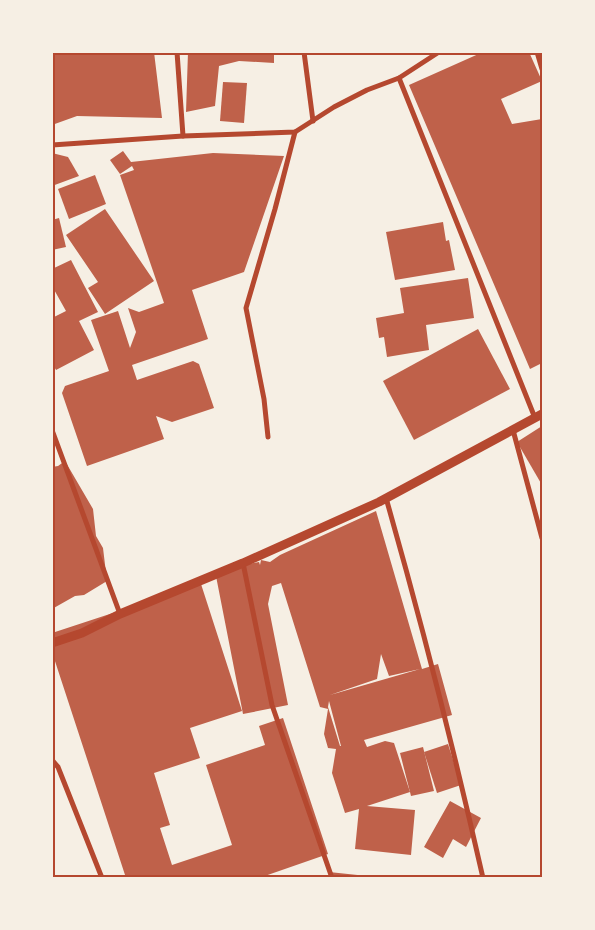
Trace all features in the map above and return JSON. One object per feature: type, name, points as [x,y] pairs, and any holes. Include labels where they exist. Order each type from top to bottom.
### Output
[{"type":"street","points":[[177,52],[183,136]]},
{"type":"street","points":[[304,52],[313,121]]},
{"type":"street","points":[[52,145],[183,136],[295,132],[367,90],[399,78],[439,52]]},
{"type":"street","points":[[536,52],[542,69]]},
{"type":"street","points":[[52,643],[82,633],[120,614],[243,563],[385,498],[539,416],[399,78]]},
{"type":"street","points":[[268,437],[264,399],[246,308],[295,132]]},
{"type":"street","points":[[52,430],[120,614]]},
{"type":"street","points":[[513,430],[542,538]]},
{"type":"street","points":[[385,498],[436,684],[483,878]]},
{"type":"street","points":[[243,563],[272,705],[332,878]]},
{"type":"street","points":[[52,760],[58,767],[102,878]]},
{"type":"building","points":[[71,52],[154,52],[162,118],[77,116],[52,125],[52,54]]},
{"type":"building","points":[[188,52],[274,52],[274,63],[239,61],[219,66],[215,106],[186,112]]},
{"type":"building","points":[[483,52],[529,52],[542,81],[501,99],[512,124],[542,119],[542,363],[530,369],[409,85]]},
{"type":"building","points":[[223,82],[247,83],[244,123],[220,121]]},
{"type":"building","points":[[123,151],[131,162],[213,153],[284,156],[244,272],[192,290],[208,339],[132,365],[137,380],[193,361],[199,364],[214,408],[172,422],[156,416],[164,439],[87,466],[62,393],[65,386],[109,371],[91,320],[118,311],[130,348],[136,332],[128,308],[139,312],[164,303],[120,175],[134,170],[132,166],[120,174],[110,160]]},
{"type":"building","points":[[52,153],[68,157],[79,176],[52,186]]},
{"type":"building","points":[[95,175],[106,204],[69,219],[58,189]]},
{"type":"building","points":[[105,209],[154,281],[105,314],[88,288],[98,282],[66,235]]},
{"type":"building","points":[[59,218],[66,247],[52,250],[52,220]]},
{"type":"building","points":[[443,222],[446,241],[449,240],[455,270],[395,280],[386,232]]},
{"type":"building","points":[[71,260],[98,312],[79,321],[94,350],[56,370],[52,363],[52,318],[66,311],[52,286],[52,269]]},
{"type":"building","points":[[468,278],[474,318],[426,325],[429,350],[387,357],[384,337],[379,338],[376,318],[404,313],[400,288]]},
{"type":"building","points":[[478,329],[510,389],[414,440],[383,381]]},
{"type":"building","points":[[542,426],[542,485],[517,442]]},
{"type":"building","points":[[65,461],[93,509],[96,536],[103,548],[107,581],[84,595],[75,596],[52,609],[52,467],[58,466]]},
{"type":"building","points":[[376,511],[422,669],[438,664],[452,715],[364,740],[367,747],[385,741],[394,743],[410,792],[367,806],[415,810],[411,855],[355,849],[359,809],[345,813],[332,773],[336,749],[328,748],[324,734],[328,709],[320,707],[281,583],[272,586],[268,604],[288,705],[243,714],[215,571],[259,562],[260,565],[261,560],[270,562],[280,555]],"holes":[[[381,654],[389,676],[420,669],[330,695],[377,679]],[[329,701],[341,746],[328,707]]]},
{"type":"building","points":[[201,584],[242,711],[190,728],[200,758],[154,773],[170,825],[160,828],[172,865],[232,845],[206,765],[265,745],[259,726],[283,718],[328,854],[259,878],[126,878],[52,652],[52,633]]},
{"type":"building","points":[[448,744],[461,785],[437,793],[424,752]]},
{"type":"building","points":[[423,747],[434,791],[411,796],[400,753]]},
{"type":"building","points":[[450,801],[481,818],[466,847],[453,839],[443,858],[424,847]]},
{"type":"building","points":[[329,872],[367,876],[367,878],[329,878]]}]
